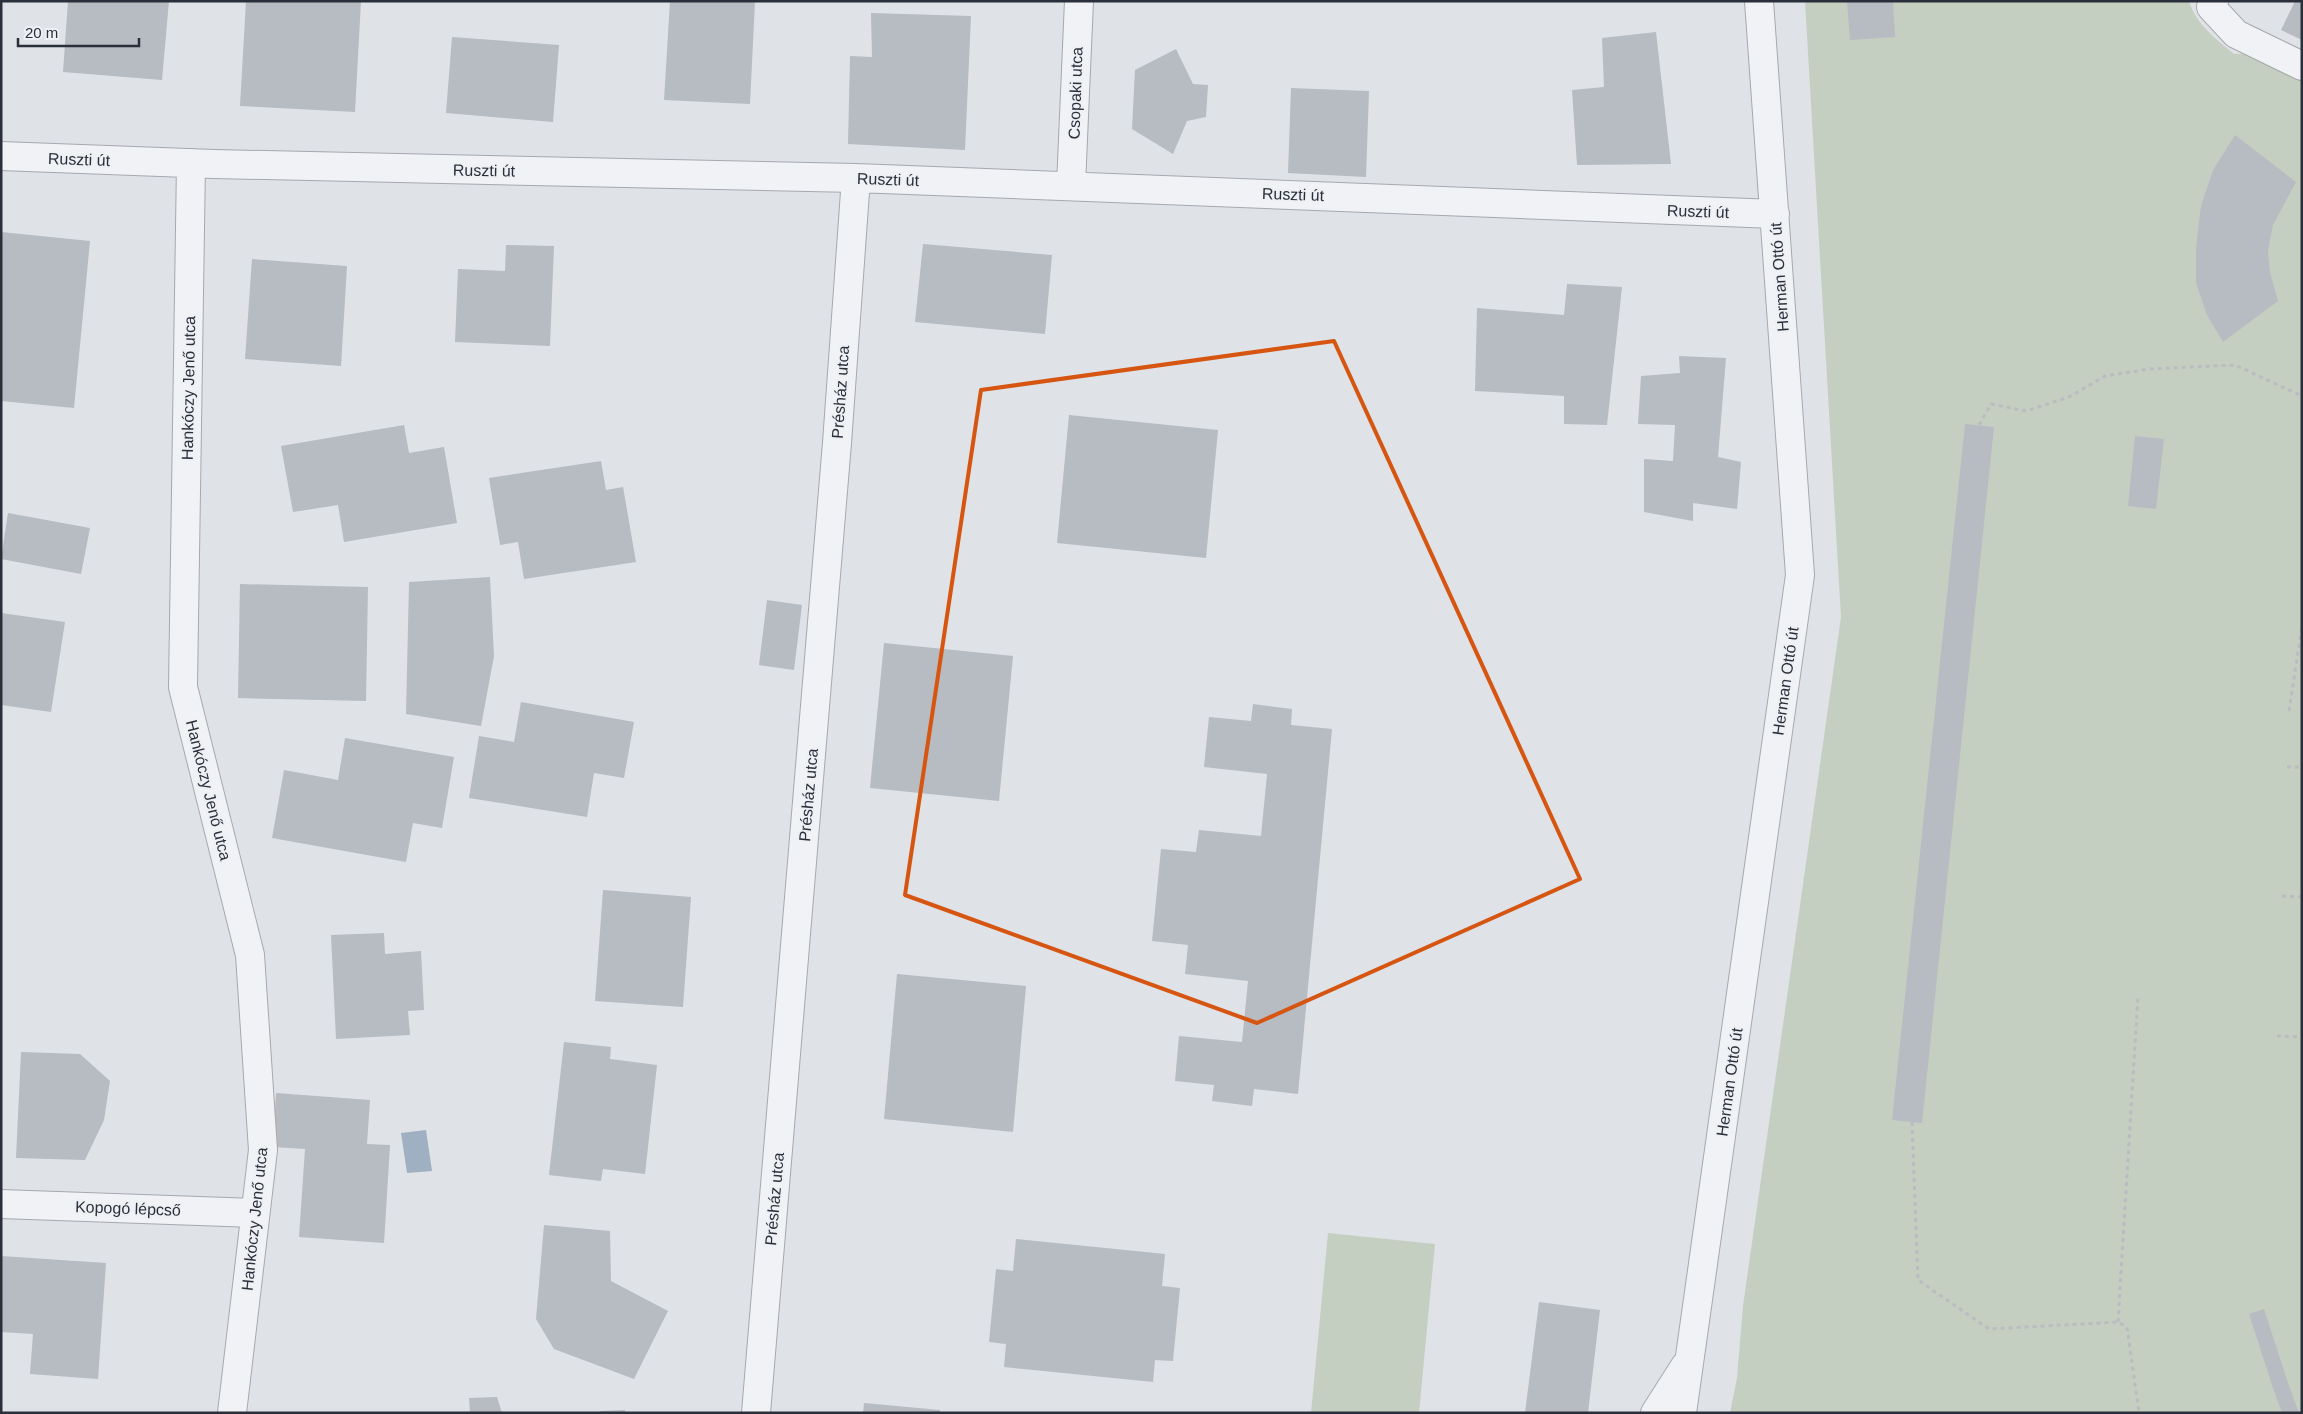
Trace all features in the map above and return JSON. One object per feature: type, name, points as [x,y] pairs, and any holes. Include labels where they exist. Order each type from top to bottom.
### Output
[{"type":"street","name":"Csopaki utca","points":[[1071,185],[1079,1]]},
{"type":"street","name":"Herman Ottó út","points":[[1682,1413],[1800,575],[1759,1]]},
{"type":"street","points":[[2213,4],[2236,34],[2302,66]]},
{"type":"street","name":"Ruszti út","points":[[1,156],[191,163],[856,178],[1071,185],[1775,214]]},
{"type":"street","name":"Hankóczy Jenő utca","points":[[191,163],[183,687],[250,955],[263,1150],[232,1413]]},
{"type":"street","name":"Présház utca","points":[[756,1413],[837,444],[856,178]]},
{"type":"street","name":"Kopogó lépcső","points":[[1,1204],[255,1213]]},
{"type":"street","name":"Herman Ottó út","points":[[1655,1413],[1691,1356]]},
{"type":"path","points":[[1979,425],[1991,404],[2026,411],[2069,397],[2105,376],[2149,369],[2235,365],[2302,396]]},
{"type":"path","points":[[2289,711],[2302,626]]},
{"type":"path","points":[[2287,767],[2302,767]]},
{"type":"path","points":[[2282,896],[2302,897]]},
{"type":"path","points":[[2118,1322],[2138,996]]},
{"type":"path","points":[[2277,1036],[2302,1037]]},
{"type":"path","points":[[1912,1122],[1918,1280],[1988,1329],[2118,1322],[2127,1327],[2140,1413]]},
{"type":"highlighted area","points":[[1334,341],[1580,879],[1257,1023],[905,895],[981,390]]},
{"type":"green space","points":[[1805,1],[2189,1],[2201,24],[2234,54],[2254,53],[2302,79],[2302,1413],[1730,1413],[1737,1378],[1743,1306],[1841,617]]},
{"type":"green space","points":[[1328,1233],[1435,1244],[1419,1413],[1311,1413]]},
{"type":"water","points":[[426,1130],[432,1171],[407,1173],[401,1133]]},
{"type":"building","points":[[68,1],[169,1],[162,80],[63,72]]},
{"type":"building","points":[[246,1],[361,1],[355,112],[240,106]]},
{"type":"building","points":[[670,1],[755,1],[750,104],[664,100]]},
{"type":"building","points":[[1847,1],[1893,1],[1895,37],[1850,40]]},
{"type":"building","points":[[2295,1],[2302,1],[2302,40],[2281,30]]},
{"type":"building","points":[[871,13],[971,16],[965,150],[848,144],[850,56],[872,57]]},
{"type":"building","points":[[1656,32],[1671,164],[1577,165],[1572,90],[1604,87],[1602,38]]},
{"type":"building","points":[[452,37],[559,45],[553,122],[446,113]]},
{"type":"building","points":[[1176,49],[1193,84],[1208,85],[1206,117],[1187,121],[1173,154],[1132,129],[1135,70]]},
{"type":"building","points":[[1291,88],[1369,91],[1366,177],[1288,173]]},
{"type":"building","points":[[2235,135],[2296,182],[2273,225],[2268,250],[2270,273],[2278,301],[2223,342],[2207,315],[2196,283],[2196,247],[2201,206],[2213,170]]},
{"type":"building","points":[[1,232],[90,241],[74,408],[1,401]]},
{"type":"building","points":[[923,244],[1052,255],[1045,334],[915,322]]},
{"type":"building","points":[[506,245],[554,246],[550,346],[455,342],[458,269],[505,271]]},
{"type":"building","points":[[252,259],[347,266],[341,366],[245,359]]},
{"type":"building","points":[[1567,284],[1622,287],[1607,425],[1564,424],[1564,396],[1475,391],[1477,308],[1564,315]]},
{"type":"building","points":[[1679,356],[1726,358],[1718,457],[1741,462],[1737,509],[1693,503],[1693,521],[1644,512],[1644,459],[1673,461],[1675,425],[1638,424],[1641,376],[1680,373]]},
{"type":"building","points":[[1069,415],[1218,430],[1206,558],[1057,543]]},
{"type":"building","points":[[1965,424],[1994,427],[1922,1123],[1892,1120]]},
{"type":"building","points":[[404,425],[409,453],[444,447],[457,523],[344,542],[338,505],[293,512],[281,446]]},
{"type":"building","points":[[2135,436],[2164,439],[2156,509],[2128,506]]},
{"type":"building","points":[[601,461],[606,490],[623,487],[636,562],[524,579],[518,542],[500,545],[489,478]]},
{"type":"building","points":[[8,513],[90,528],[81,574],[1,559]]},
{"type":"building","points":[[490,577],[494,656],[481,726],[406,714],[409,582]]},
{"type":"building","points":[[240,584],[368,587],[366,701],[238,698]]},
{"type":"building","points":[[767,600],[802,605],[794,670],[759,665]]},
{"type":"building","points":[[1,613],[65,622],[51,712],[1,705]]},
{"type":"building","points":[[884,643],[1013,656],[999,801],[870,788]]},
{"type":"building","points":[[521,702],[634,722],[624,778],[594,773],[587,817],[469,798],[479,736],[514,742]]},
{"type":"building","points":[[1253,704],[1292,709],[1291,725],[1332,729],[1298,1094],[1254,1089],[1252,1106],[1212,1101],[1214,1085],[1175,1081],[1179,1036],[1242,1042],[1248,981],[1185,974],[1188,945],[1152,941],[1161,849],[1196,852],[1199,830],[1261,836],[1267,774],[1204,767],[1209,717],[1251,721]]},
{"type":"building","points":[[345,738],[454,757],[442,828],[413,823],[406,862],[272,838],[284,770],[338,780]]},
{"type":"building","points":[[603,890],[691,897],[683,1007],[595,1001]]},
{"type":"building","points":[[384,933],[385,954],[421,951],[424,1010],[408,1011],[410,1035],[336,1039],[331,935]]},
{"type":"building","points":[[897,974],[1026,986],[1013,1132],[884,1119]]},
{"type":"building","points":[[564,1042],[611,1047],[610,1059],[657,1065],[645,1174],[603,1169],[601,1181],[549,1175]]},
{"type":"building","points":[[21,1052],[80,1054],[110,1081],[104,1120],[85,1160],[16,1158]]},
{"type":"building","points":[[276,1093],[370,1100],[367,1144],[390,1145],[384,1243],[299,1237],[305,1149],[273,1147]]},
{"type":"building","points":[[544,1225],[610,1231],[611,1281],[668,1311],[634,1379],[554,1349],[536,1319]]},
{"type":"building","points":[[1016,1239],[1165,1254],[1162,1286],[1180,1288],[1173,1361],[1155,1360],[1153,1382],[1004,1367],[1006,1344],[989,1342],[996,1269],[1013,1271]]},
{"type":"building","points":[[1,1256],[106,1263],[98,1379],[30,1374],[33,1334],[1,1332]]},
{"type":"building","points":[[1539,1302],[1600,1310],[1588,1413],[1525,1413]]},
{"type":"building","points":[[2264,1309],[2299,1413],[2282,1413],[2273,1388],[2249,1314]]},
{"type":"building","points":[[497,1397],[502,1413],[470,1413],[469,1398]]},
{"type":"building","points":[[864,1403],[940,1410],[940,1413],[863,1413]]},
{"type":"building","points":[[625,1410],[625,1413],[600,1413],[600,1411]]}]
